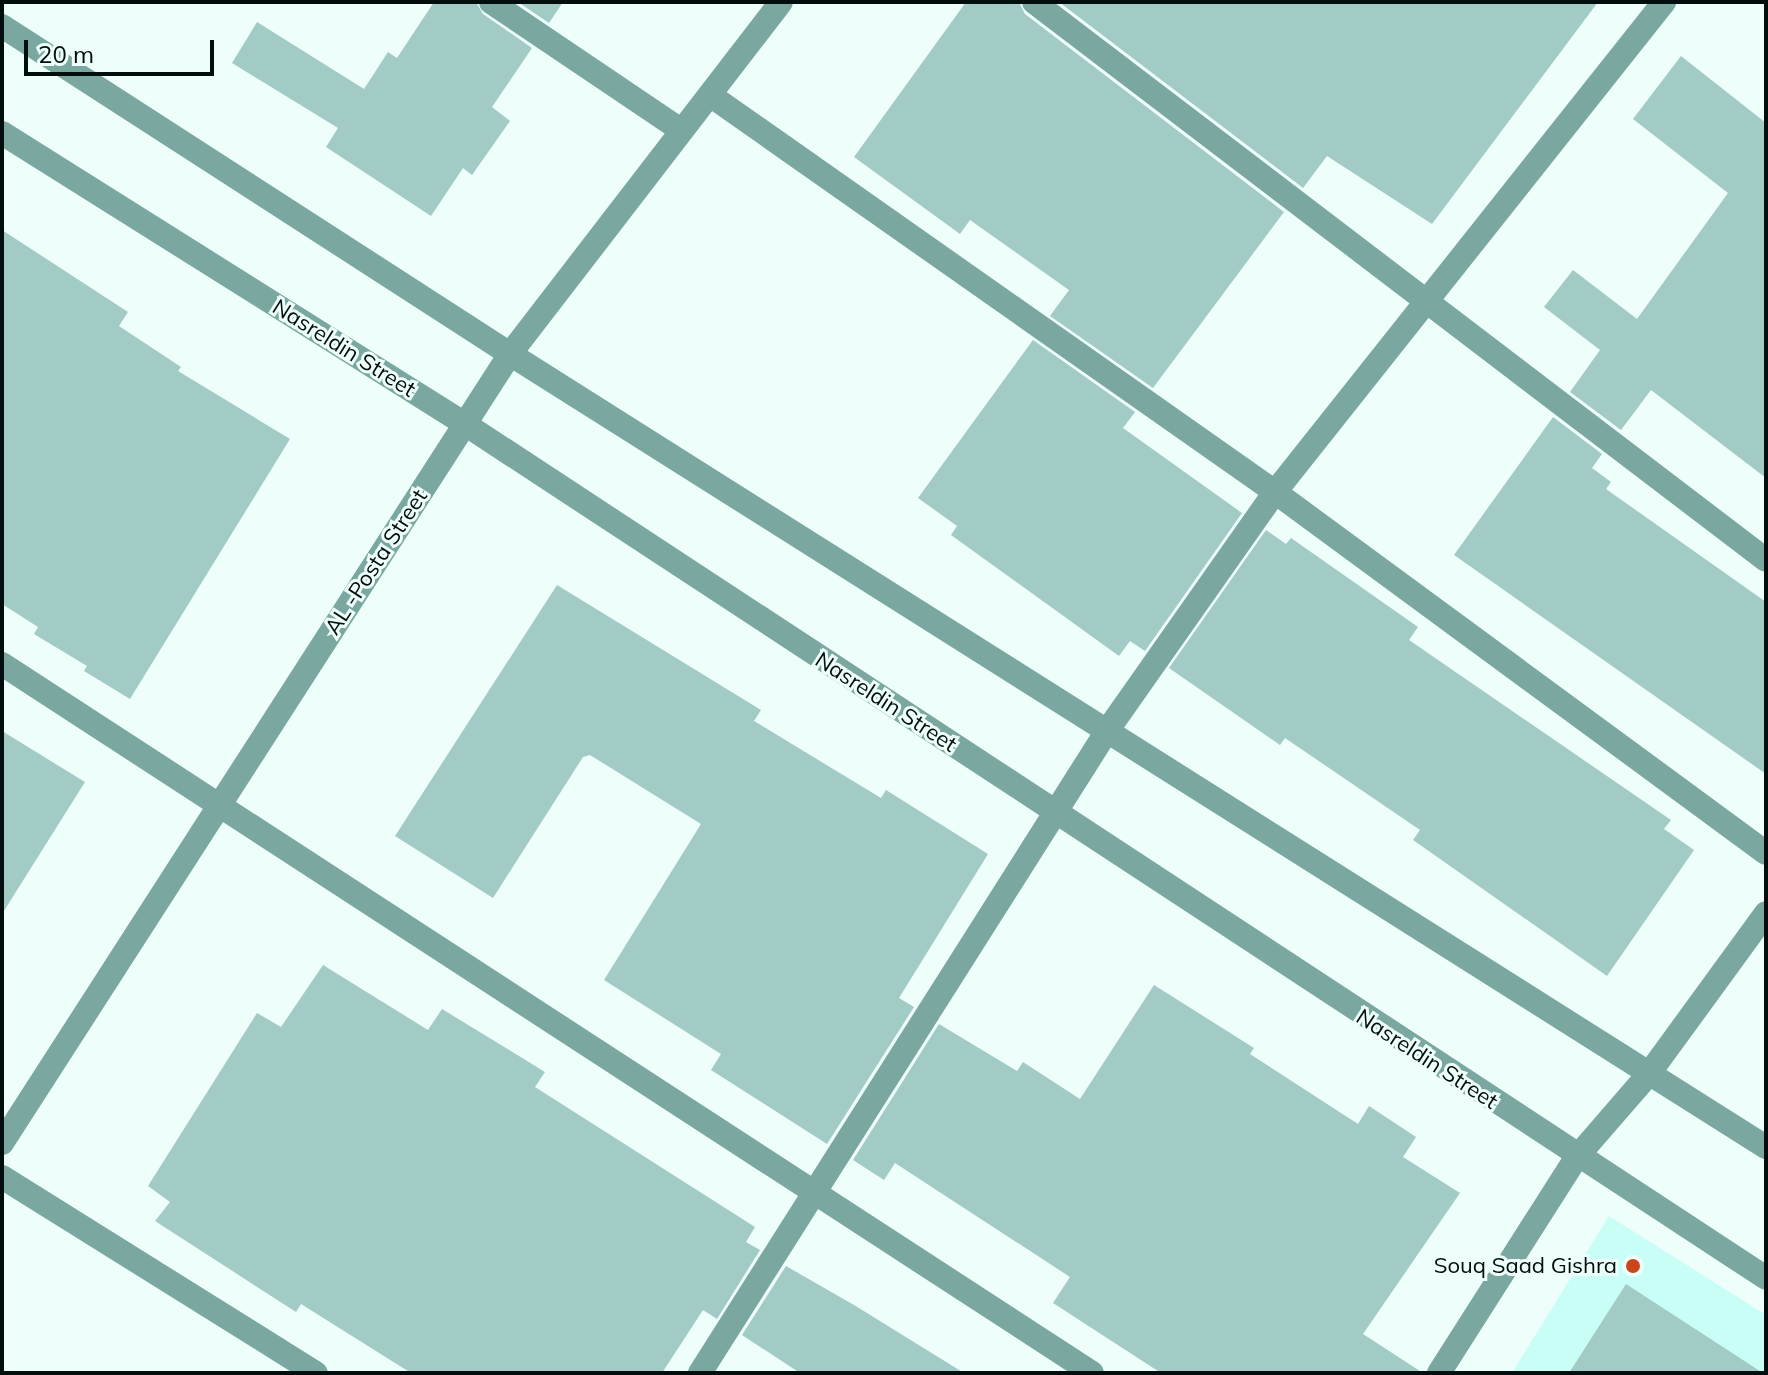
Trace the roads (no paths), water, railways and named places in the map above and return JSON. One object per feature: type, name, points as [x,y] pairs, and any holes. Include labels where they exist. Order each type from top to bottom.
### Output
[{"type":"street","points":[[491,2],[682,131]]},
{"type":"street","name":"AL -Posta Street","points":[[2,1143],[510,354],[781,2]]},
{"type":"street","points":[[1034,2],[1766,560]]},
{"type":"street","points":[[700,1373],[1054,812],[1107,731],[1275,492],[1664,2]]},
{"type":"street","points":[[2,26],[510,354],[1766,1147]]},
{"type":"street","points":[[710,95],[1275,492],[1766,853]]},
{"type":"street","name":"Nasreldin Street","points":[[2,133],[465,424],[1576,1158],[1766,1278]]},
{"type":"street","points":[[2,664],[814,1189],[1092,1373]]},
{"type":"street","points":[[1439,1373],[1576,1158],[1648,1075],[1766,913]]},
{"type":"street","points":[[2,1177],[316,1373]]},
{"type":"place","name":"Souq Saad Gishra","points":[[1633,1266]]}]
